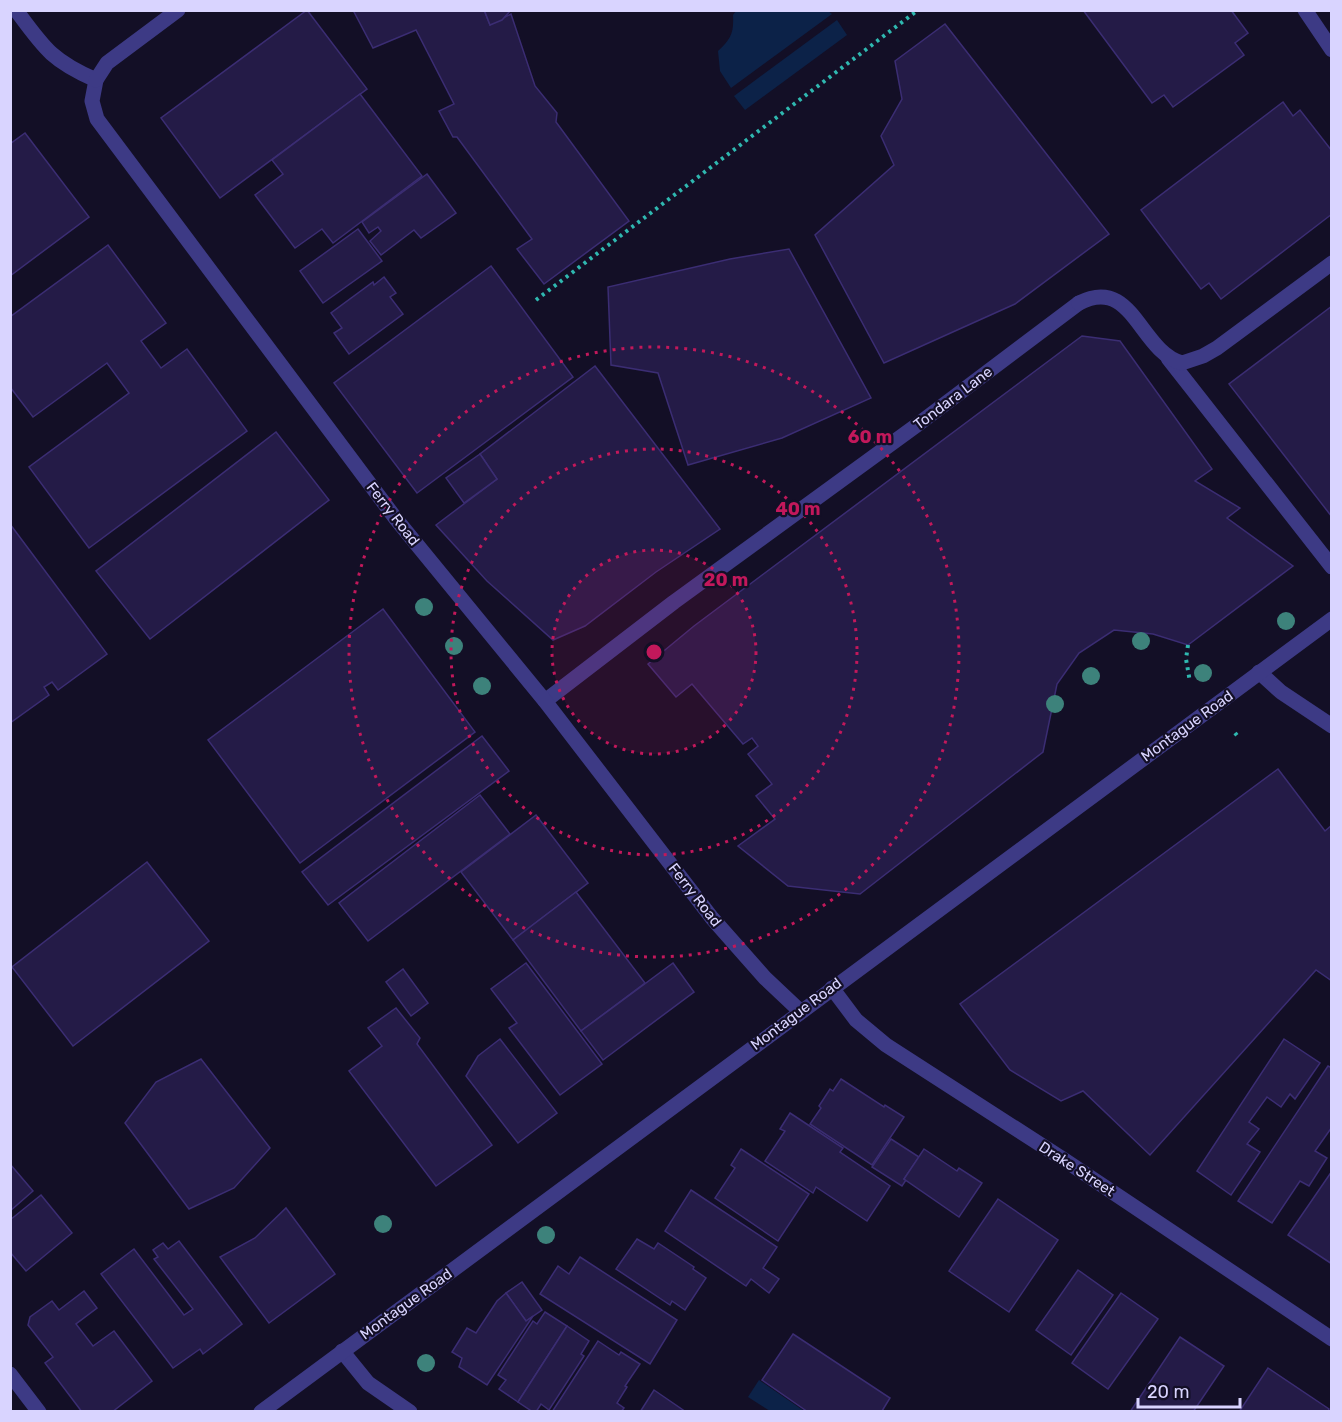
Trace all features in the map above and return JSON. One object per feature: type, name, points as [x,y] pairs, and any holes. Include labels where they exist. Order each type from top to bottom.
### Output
[{"type":"street","points":[[16,10],[50,54],[76,71],[96,80],[107,63],[178,10]]},
{"type":"street","points":[[1305,10],[1332,50]]},
{"type":"street","name":"Ferry Road","points":[[96,80],[92,101],[97,119],[396,519],[546,701],[712,918],[765,978],[800,1011]]},
{"type":"street","points":[[1168,358],[1182,363],[1209,353],[1332,262]]},
{"type":"street","name":"Tondara Lane","points":[[546,701],[674,602],[917,425],[1079,303],[1094,297],[1103,296],[1118,300],[1168,358],[1332,567]]},
{"type":"street","name":"Montague Road","points":[[261,1412],[1332,619]]},
{"type":"street","points":[[1259,672],[1286,696],[1332,726]]},
{"type":"street","name":"Drake Street","points":[[832,988],[856,1020],[886,1045],[1066,1161],[1332,1339]]},
{"type":"street","points":[[342,1352],[368,1383],[410,1412]]},
{"type":"street","points":[[10,1374],[39,1412]]},
{"type":"path","points":[[536,300],[918,10]]},
{"type":"path","points":[[1188,645],[1186,659],[1190,682]]},
{"type":"path","points":[[1235,733],[1239,738]]},
{"type":"water","points":[[736,11],[828,11],[832,14],[731,88],[720,71],[718,51],[731,35],[733,15]]},
{"type":"water","points":[[837,20],[847,35],[745,110],[734,96]]},
{"type":"water","points":[[759,1380],[804,1411],[770,1411],[748,1397]]},
{"type":"building","points":[[307,10],[367,89],[220,198],[161,118]]},
{"type":"building","points":[[353,10],[484,10],[490,25],[511,14],[535,86],[557,113],[556,122],[629,221],[544,284],[517,249],[532,239],[457,137],[453,137],[439,111],[454,104],[416,30],[373,48]]},
{"type":"building","points":[[487,10],[511,10],[502,20],[490,25],[485,12]]},
{"type":"building","points":[[1083,10],[1231,10],[1248,33],[1235,43],[1244,55],[1173,107],[1164,95],[1152,103]]},
{"type":"building","points":[[945,24],[1109,234],[1015,304],[884,363],[815,235],[894,165],[881,136],[902,99],[895,61]]},
{"type":"building","points":[[360,94],[422,176],[333,243],[322,229],[295,248],[255,195],[283,174],[272,160]]},
{"type":"building","points":[[1283,102],[1293,116],[1300,110],[1332,151],[1332,214],[1221,299],[1209,283],[1201,289],[1141,210]]},
{"type":"building","points":[[25,133],[89,217],[10,276],[10,144]]},
{"type":"building","points":[[427,174],[456,213],[421,238],[414,230],[381,255],[370,241],[381,231],[378,227],[369,233],[362,222]]},
{"type":"building","points":[[358,229],[382,261],[323,303],[300,271]]},
{"type":"building","points":[[108,245],[166,323],[141,341],[161,368],[187,349],[247,431],[89,548],[29,467],[129,393],[107,363],[33,417],[10,387],[10,317]]},
{"type":"building","points":[[789,249],[871,398],[782,438],[688,465],[658,373],[611,365],[608,287],[730,259]]},
{"type":"building","points":[[491,266],[573,377],[417,493],[334,383]]},
{"type":"building","points":[[384,277],[396,293],[390,297],[403,314],[349,354],[334,333],[342,328],[331,313],[373,282],[374,285]]},
{"type":"building","points":[[1332,306],[1332,517],[1229,384]]},
{"type":"building","points":[[1082,336],[1120,341],[1212,469],[1195,481],[1240,508],[1227,518],[1293,566],[1188,645],[1153,634],[1114,630],[1079,653],[1057,684],[1043,752],[860,894],[788,886],[738,846],[775,819],[756,796],[772,784],[748,754],[758,746],[752,738],[743,744],[692,684],[676,697],[648,664],[694,626]]},
{"type":"building","points":[[595,366],[720,529],[656,572],[585,626],[553,640],[487,581],[436,525],[497,479],[480,454]]},
{"type":"building","points":[[276,432],[329,500],[150,639],[96,571]]},
{"type":"building","points":[[480,454],[497,479],[464,503],[446,478]]},
{"type":"building","points":[[10,524],[107,654],[58,690],[52,682],[44,687],[49,695],[10,723]]},
{"type":"building","points":[[383,609],[475,732],[300,863],[208,740]]},
{"type":"building","points":[[482,736],[509,771],[328,905],[302,872]]},
{"type":"building","points":[[1278,769],[1325,831],[1332,825],[1332,981],[1316,970],[1150,1155],[1083,1091],[1061,1101],[1010,1070],[960,1004]]},
{"type":"building","points":[[480,795],[510,834],[368,941],[339,903]]},
{"type":"building","points":[[536,815],[588,883],[513,940],[461,872]]},
{"type":"building","points":[[147,862],[209,941],[73,1046],[12,967]]},
{"type":"building","points":[[576,892],[645,983],[581,1031],[513,940]]},
{"type":"building","points":[[526,963],[602,1064],[560,1095],[509,1028],[517,1023],[491,989]]},
{"type":"building","points":[[673,963],[694,992],[603,1060],[581,1031]]},
{"type":"building","points":[[403,969],[428,1003],[411,1016],[386,982]]},
{"type":"building","points":[[396,1008],[420,1038],[417,1044],[492,1145],[436,1186],[349,1071],[382,1046],[368,1028]]},
{"type":"building","points":[[500,1039],[557,1113],[518,1143],[466,1076],[478,1056]]},
{"type":"building","points":[[1284,1039],[1320,1063],[1295,1099],[1290,1094],[1281,1107],[1267,1097],[1249,1122],[1259,1129],[1247,1144],[1260,1152],[1231,1195],[1197,1171]]},
{"type":"building","points":[[201,1059],[270,1148],[234,1188],[189,1209],[125,1123],[156,1082]]},
{"type":"building","points":[[1328,1066],[1332,1068],[1332,1127],[1315,1151],[1327,1158],[1309,1186],[1300,1181],[1272,1223],[1238,1201]]},
{"type":"building","points":[[841,1079],[904,1117],[872,1165],[810,1124],[830,1089],[833,1091]]},
{"type":"building","points":[[790,1113],[843,1148],[840,1152],[890,1186],[867,1221],[816,1187],[813,1193],[765,1161],[785,1131],[780,1129]]},
{"type":"building","points":[[891,1139],[919,1157],[904,1179],[906,1180],[902,1186],[872,1167]]},
{"type":"building","points":[[741,1149],[809,1194],[778,1241],[715,1198],[735,1168],[731,1165]]},
{"type":"building","points":[[924,1149],[957,1171],[959,1168],[982,1183],[959,1217],[904,1179]]},
{"type":"building","points":[[10,1164],[33,1191],[10,1211]]},
{"type":"building","points":[[1332,1171],[1332,1264],[1288,1235]]},
{"type":"building","points":[[691,1190],[777,1247],[763,1268],[779,1279],[769,1293],[751,1279],[746,1286],[665,1231]]},
{"type":"building","points":[[41,1195],[72,1233],[26,1271],[10,1252],[10,1220]]},
{"type":"building","points":[[998,1199],[1058,1240],[1009,1312],[949,1271]]},
{"type":"building","points":[[286,1208],[335,1274],[269,1323],[220,1257],[255,1238]]},
{"type":"building","points":[[637,1239],[654,1249],[658,1243],[694,1267],[693,1269],[706,1278],[685,1310],[672,1301],[670,1305],[616,1269]]},
{"type":"building","points":[[179,1241],[242,1324],[203,1354],[200,1349],[173,1368],[101,1274],[134,1249],[184,1315],[193,1309],[154,1259],[158,1257],[153,1250],[163,1243],[168,1249]]},
{"type":"building","points":[[580,1257],[677,1320],[650,1364],[540,1294],[558,1266],[569,1274]]},
{"type":"building","points":[[1078,1270],[1113,1295],[1071,1355],[1036,1330]]},
{"type":"building","points":[[522,1282],[542,1310],[526,1321],[506,1293]]},
{"type":"building","points":[[84,1291],[97,1308],[76,1324],[93,1346],[114,1331],[152,1381],[112,1412],[82,1412],[45,1363],[53,1357],[28,1325],[30,1317],[52,1301],[59,1310]]},
{"type":"building","points":[[506,1293],[526,1321],[533,1316],[487,1385],[459,1367],[462,1358],[452,1352],[467,1328],[476,1333],[497,1301]]},
{"type":"building","points":[[1121,1293],[1158,1319],[1108,1389],[1072,1363]]},
{"type":"building","points":[[545,1312],[567,1326],[518,1402],[499,1389],[506,1380],[498,1375],[533,1321],[537,1324]]},
{"type":"building","points":[[567,1326],[589,1341],[581,1354],[584,1356],[549,1410],[541,1404],[536,1412],[533,1412],[518,1402]]},
{"type":"building","points":[[793,1334],[890,1398],[883,1412],[808,1412],[762,1380]]},
{"type":"building","points":[[1180,1337],[1224,1366],[1193,1412],[1130,1412]]},
{"type":"building","points":[[598,1341],[619,1355],[621,1352],[640,1364],[617,1403],[624,1408],[621,1412],[552,1412]]},
{"type":"building","points":[[1268,1368],[1329,1409],[1328,1412],[1239,1412]]},
{"type":"building","points":[[654,1390],[686,1412],[640,1412]]}]
